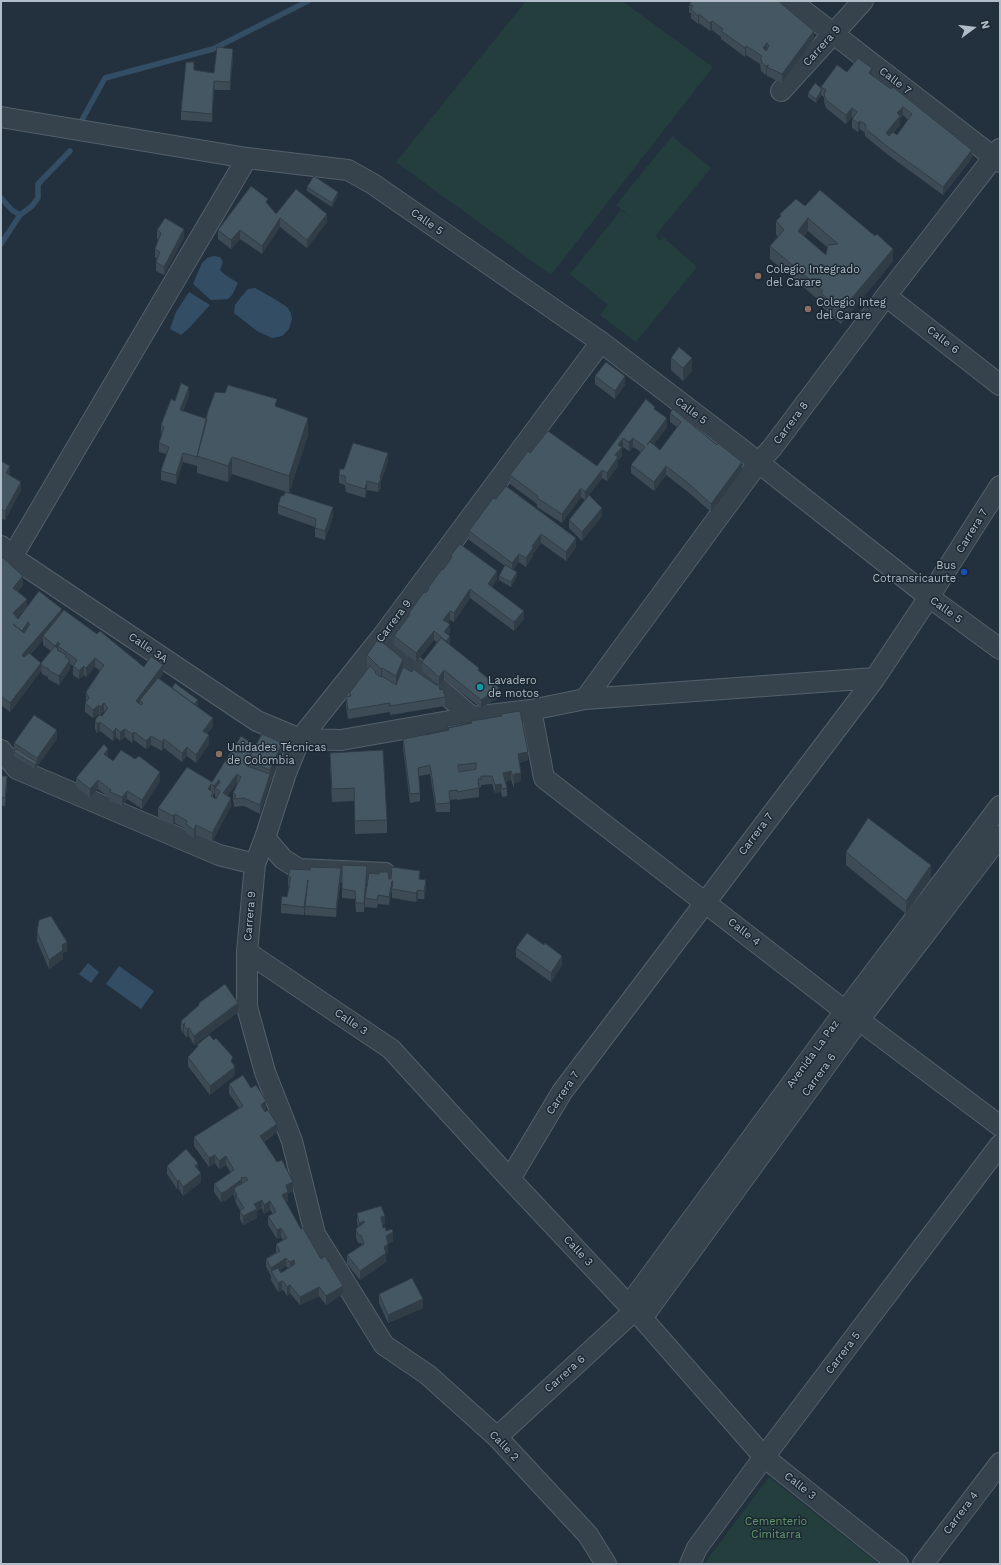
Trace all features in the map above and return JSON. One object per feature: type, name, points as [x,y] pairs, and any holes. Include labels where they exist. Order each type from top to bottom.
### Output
[{"type":"street","name":"Calle 7","points":[[791,1],[998,156]]},
{"type":"street","name":"Carrera 9","points":[[781,91],[834,34],[862,1]]},
{"type":"street","name":"Calle 5","points":[[1,117],[247,158],[348,170],[373,184],[601,342],[758,463],[929,598],[1000,649]]},
{"type":"street","name":"Carrera 8","points":[[585,699],[758,463],[776,442],[886,296],[998,156]]},
{"type":"street","points":[[7,552],[247,158]]},
{"type":"street","name":"Calle 6","points":[[886,296],[1000,385]]},
{"type":"street","name":"Carrera 9","points":[[384,1345],[315,1234],[292,1141],[264,1072],[247,1007],[247,952],[255,864],[266,838],[286,772],[300,739],[381,638],[601,342]]},
{"type":"street","name":"Carrera 7","points":[[510,1179],[562,1092],[875,678],[929,598],[1000,486]]},
{"type":"street","name":"Calle 3A","points":[[7,552],[257,722],[300,739]]},
{"type":"street","points":[[381,638],[472,717]]},
{"type":"street","points":[[300,739],[341,740],[472,717],[531,710],[585,699],[875,678]]},
{"type":"street","name":"Calle 4","points":[[531,710],[544,778],[852,1015],[1000,1126]]},
{"type":"street","points":[[1,750],[17,769],[219,855],[255,864]]},
{"type":"street","name":"Avenida La Paz","points":[[852,1015],[1000,806]]},
{"type":"street","name":"Carrera 6","points":[[496,1437],[635,1312],[852,1015],[1000,836]]},
{"type":"street","points":[[266,838],[283,860],[299,869],[385,873],[390,879]]},
{"type":"street","name":"Calle 3","points":[[247,952],[391,1049],[635,1312],[764,1457],[898,1564]]},
{"type":"street","name":"Carrera 5","points":[[690,1564],[697,1548],[764,1457],[1000,1146]]},
{"type":"street","name":"Calle 2","points":[[384,1345],[428,1375],[496,1437],[588,1535],[606,1564]]},
{"type":"street","name":"Carrera 4","points":[[923,1564],[1000,1463]]},
{"type":"green space","points":[[526,1],[622,1],[713,67],[551,275],[396,162]]},
{"type":"green space","points":[[672,136],[711,168],[655,236],[660,241],[663,237],[697,267],[636,342],[600,315],[608,305],[570,274],[621,210],[638,223],[616,205]]},
{"type":"green space","name":"Cementerio Cimitarra","points":[[769,1477],[879,1564],[704,1564]]},
{"type":"water","points":[[214,256],[220,257],[223,262],[220,270],[238,283],[232,295],[228,299],[211,300],[193,284],[202,263],[207,258]]},
{"type":"water","points":[[255,288],[287,307],[291,313],[292,319],[289,329],[282,336],[272,338],[257,331],[234,313],[235,305],[241,297],[248,289]]},
{"type":"water","points":[[189,292],[210,305],[181,335],[170,329],[176,312]]},
{"type":"water","points":[[88,963],[99,972],[91,983],[79,974]]},
{"type":"water","points":[[119,966],[154,991],[141,1009],[106,984]]},
{"type":"building","points":[[692,1],[778,1],[814,31],[782,74],[767,67],[769,65],[766,66],[761,62],[762,60],[760,59],[762,56],[746,46],[745,48],[721,31],[723,29],[712,21],[710,23],[699,14],[698,16],[691,9],[693,6],[689,4]],"holes":[[[767,43],[769,46],[766,51],[763,48]]]},
{"type":"building","points":[[217,47],[233,49],[230,82],[214,81],[212,114],[181,111],[186,62],[194,62],[194,70],[214,73]]},
{"type":"building","points":[[858,58],[872,68],[869,73],[891,89],[893,87],[972,150],[943,187],[888,147],[865,128],[865,124],[860,121],[858,123],[852,119],[857,112],[852,108],[846,115],[826,100],[824,94],[826,90],[821,87],[837,65],[847,72]],"holes":[[[903,107],[912,114],[897,135],[893,132],[889,136],[886,133],[900,116],[897,113]]]},
{"type":"building","points":[[815,83],[821,88],[821,91],[816,99],[808,93]]},
{"type":"building","points":[[314,176],[338,192],[332,203],[307,187]]},
{"type":"building","points":[[251,186],[268,199],[266,202],[276,214],[296,189],[327,214],[307,240],[280,218],[262,246],[240,230],[231,240],[218,230]]},
{"type":"building","points":[[820,190],[875,236],[877,234],[893,249],[841,311],[821,293],[823,291],[770,246],[784,230],[776,221],[781,216],[780,214],[796,199],[805,206]],"holes":[[[808,218],[838,244],[828,245],[826,255],[798,231]]]},
{"type":"building","points":[[165,218],[184,229],[164,267],[156,262],[160,252],[155,249],[161,233],[157,230]]},
{"type":"building","points":[[679,347],[692,358],[683,368],[671,358]]},
{"type":"building","points":[[606,362],[625,376],[615,391],[595,376]]},
{"type":"building","points":[[181,383],[189,387],[180,410],[207,419],[197,457],[183,453],[176,475],[161,471],[169,447],[159,443],[164,427],[161,425],[171,399],[175,401]]},
{"type":"building","points":[[228,385],[277,399],[275,406],[308,418],[289,476],[232,457],[228,466],[197,456],[208,411],[215,392],[225,393]]},
{"type":"building","points":[[646,399],[655,407],[654,409],[667,418],[647,445],[650,442],[660,450],[681,422],[670,413],[673,409],[717,445],[718,443],[742,462],[711,504],[688,483],[666,466],[654,482],[631,465],[645,447],[633,438],[629,442],[623,438],[618,445],[622,447],[615,455],[618,457],[607,473],[602,470],[585,492],[581,488],[562,514],[537,498],[538,496],[510,475],[528,451],[530,453],[548,431],[597,466]]},
{"type":"building","points":[[353,443],[388,453],[378,484],[367,481],[365,489],[346,483],[345,476],[339,475],[340,469],[344,469]]},
{"type":"building","points":[[1,461],[10,466],[6,473],[21,482],[5,511],[1,509]]},
{"type":"building","points":[[506,486],[576,538],[566,552],[541,534],[532,546],[533,548],[526,558],[519,554],[512,563],[469,531],[493,498],[496,499]]},
{"type":"building","points":[[286,492],[333,507],[325,531],[315,528],[316,519],[278,505],[281,496],[283,496]]},
{"type":"building","points":[[589,495],[602,508],[582,532],[569,520]]},
{"type":"building","points":[[460,544],[497,571],[488,584],[524,611],[514,622],[470,589],[454,613],[450,611],[443,620],[450,624],[444,632],[450,636],[446,641],[434,631],[416,653],[394,636],[424,592],[426,593],[442,569],[443,570],[452,557],[451,555]]},
{"type":"building","points":[[1,556],[23,576],[13,588],[27,599],[13,613],[18,619],[39,591],[62,609],[22,655],[24,657],[29,653],[41,663],[10,703],[1,696]],"holes":[[[28,622],[30,624],[24,633],[13,624],[22,631]]]},
{"type":"building","points":[[505,565],[517,572],[511,582],[499,576]]},
{"type":"building","points":[[64,610],[97,634],[100,631],[144,667],[151,656],[163,665],[136,701],[141,705],[143,703],[140,700],[158,678],[213,718],[203,731],[209,735],[196,755],[187,747],[182,753],[164,739],[162,742],[151,736],[146,741],[134,732],[132,734],[125,729],[120,732],[116,728],[113,732],[100,722],[97,724],[95,720],[99,715],[102,716],[108,708],[104,703],[100,707],[99,705],[93,710],[85,703],[89,698],[86,692],[104,665],[95,658],[86,668],[84,666],[79,671],[73,666],[77,660],[58,646],[60,644],[58,642],[55,646],[43,636]]},
{"type":"building","points":[[441,638],[479,668],[478,670],[499,688],[481,700],[444,670],[439,677],[422,662]]},
{"type":"building","points":[[378,639],[403,659],[396,676],[382,668],[381,669],[367,655]]},
{"type":"building","points":[[55,646],[58,649],[57,650],[66,655],[65,657],[70,660],[59,676],[42,666],[41,663]]},
{"type":"building","points":[[370,666],[376,672],[375,673],[396,685],[403,667],[412,672],[413,669],[436,685],[439,685],[440,690],[443,689],[445,697],[390,706],[390,703],[348,710],[346,697],[351,696],[350,692]]},
{"type":"building","points":[[175,683],[198,700],[194,704],[172,688]]},
{"type":"building","points":[[520,711],[528,752],[518,754],[521,773],[514,774],[514,780],[511,771],[503,773],[507,788],[502,789],[501,784],[495,785],[492,776],[481,776],[481,779],[478,779],[479,788],[457,792],[457,790],[449,791],[450,803],[436,804],[430,765],[418,768],[420,793],[410,794],[403,739],[449,730],[448,728],[472,723],[471,721],[502,716],[501,714]],"holes":[[[476,763],[476,769],[459,772],[458,765]]]},
{"type":"building","points":[[34,715],[57,730],[37,758],[14,743]]},
{"type":"building","points":[[470,722],[448,728],[447,726]]},
{"type":"building","points":[[448,730],[425,735],[425,734]]},
{"type":"building","points":[[262,734],[282,743],[270,770],[247,761]]},
{"type":"building","points":[[241,736],[256,746],[247,761],[249,762],[247,766],[270,774],[260,805],[244,798],[234,799],[236,795],[233,793],[241,777],[237,774],[223,793],[231,798],[212,833],[196,825],[194,830],[186,824],[187,821],[175,814],[173,816],[158,808],[187,767],[212,782]],"holes":[[[219,780],[220,782],[215,788],[220,791],[216,799],[211,796],[213,792],[208,789],[211,784],[214,786]]]},
{"type":"building","points":[[104,744],[108,749],[104,754],[113,761],[121,750],[135,759],[139,756],[160,772],[142,800],[127,791],[122,797],[110,792],[111,790],[98,780],[90,789],[76,778]]},
{"type":"building","points":[[16,749],[37,762],[35,765],[14,752]]},
{"type":"building","points":[[383,750],[387,820],[355,821],[354,788],[332,789],[330,753]]},
{"type":"building","points":[[1,776],[7,776],[5,798],[1,797]]},
{"type":"building","points":[[868,818],[931,865],[906,901],[846,852]]},
{"type":"building","points":[[342,865],[367,866],[364,903],[356,903],[355,891],[342,889]]},
{"type":"building","points":[[310,867],[341,868],[336,909],[305,906],[308,880],[304,907],[281,904],[282,896],[287,897],[291,877],[288,877],[290,869],[310,870]]},
{"type":"building","points":[[392,867],[420,871],[419,879],[426,880],[424,891],[418,890],[416,893],[392,889],[392,881],[389,897],[378,895],[377,900],[365,898],[369,873],[379,874],[379,872],[388,872],[389,879],[391,879]]},
{"type":"building","points":[[51,916],[67,942],[62,945],[63,950],[49,960],[37,932],[39,920]]},
{"type":"building","points":[[527,933],[544,945],[545,943],[562,956],[551,973],[516,948]]},
{"type":"building","points":[[225,984],[238,1003],[194,1036],[189,1028],[187,1029],[184,1026],[185,1023],[183,1025],[181,1021],[199,1005],[199,1003]]},
{"type":"building","points":[[209,1035],[214,1040],[216,1038],[233,1057],[231,1061],[235,1067],[210,1086],[188,1057],[198,1046],[197,1045]]},
{"type":"building","points":[[243,1075],[251,1088],[256,1085],[266,1101],[261,1105],[265,1112],[268,1110],[277,1124],[260,1136],[277,1162],[282,1160],[293,1182],[286,1185],[288,1192],[282,1195],[301,1229],[303,1228],[321,1259],[325,1256],[343,1286],[326,1296],[319,1287],[300,1297],[290,1285],[287,1287],[282,1281],[278,1283],[271,1271],[278,1268],[281,1273],[295,1264],[294,1260],[290,1262],[286,1258],[271,1268],[266,1259],[280,1251],[276,1244],[287,1238],[281,1228],[277,1230],[268,1216],[276,1212],[270,1201],[264,1205],[262,1200],[254,1204],[257,1209],[243,1216],[240,1211],[244,1208],[236,1195],[237,1193],[235,1193],[234,1188],[248,1180],[246,1177],[241,1178],[242,1179],[221,1193],[214,1184],[234,1170],[226,1156],[219,1161],[215,1155],[209,1158],[194,1137],[243,1106],[229,1084]]},
{"type":"building","points":[[186,1149],[198,1163],[195,1166],[201,1173],[183,1187],[167,1166]]},
{"type":"building","points":[[381,1206],[385,1216],[381,1217],[383,1228],[385,1227],[386,1231],[392,1229],[393,1232],[386,1236],[388,1244],[384,1247],[386,1253],[360,1271],[347,1255],[364,1244],[361,1235],[358,1235],[356,1229],[365,1222],[359,1223],[357,1213]]},
{"type":"building","points":[[412,1278],[423,1299],[388,1315],[379,1294]]},
{"type":"waterway","points":[[82,120],[105,78],[213,49],[308,1]]},
{"type":"waterway","points":[[1,244],[20,215],[32,206],[38,198],[38,184],[70,151]]},
{"type":"waterway","points":[[1,198],[12,210],[20,215]]},
{"type":"place","name":"Colegio Integrado del Carare","points":[[758,276]]},
{"type":"place","name":"Colegio Integ del Carare","points":[[808,309]]},
{"type":"place","name":"Bus Cotransricaurte","points":[[964,572]]},
{"type":"place","name":"Lavadero de motos","points":[[480,687]]},
{"type":"place","name":"Unidades Técnicas de Colombia","points":[[219,754]]}]
